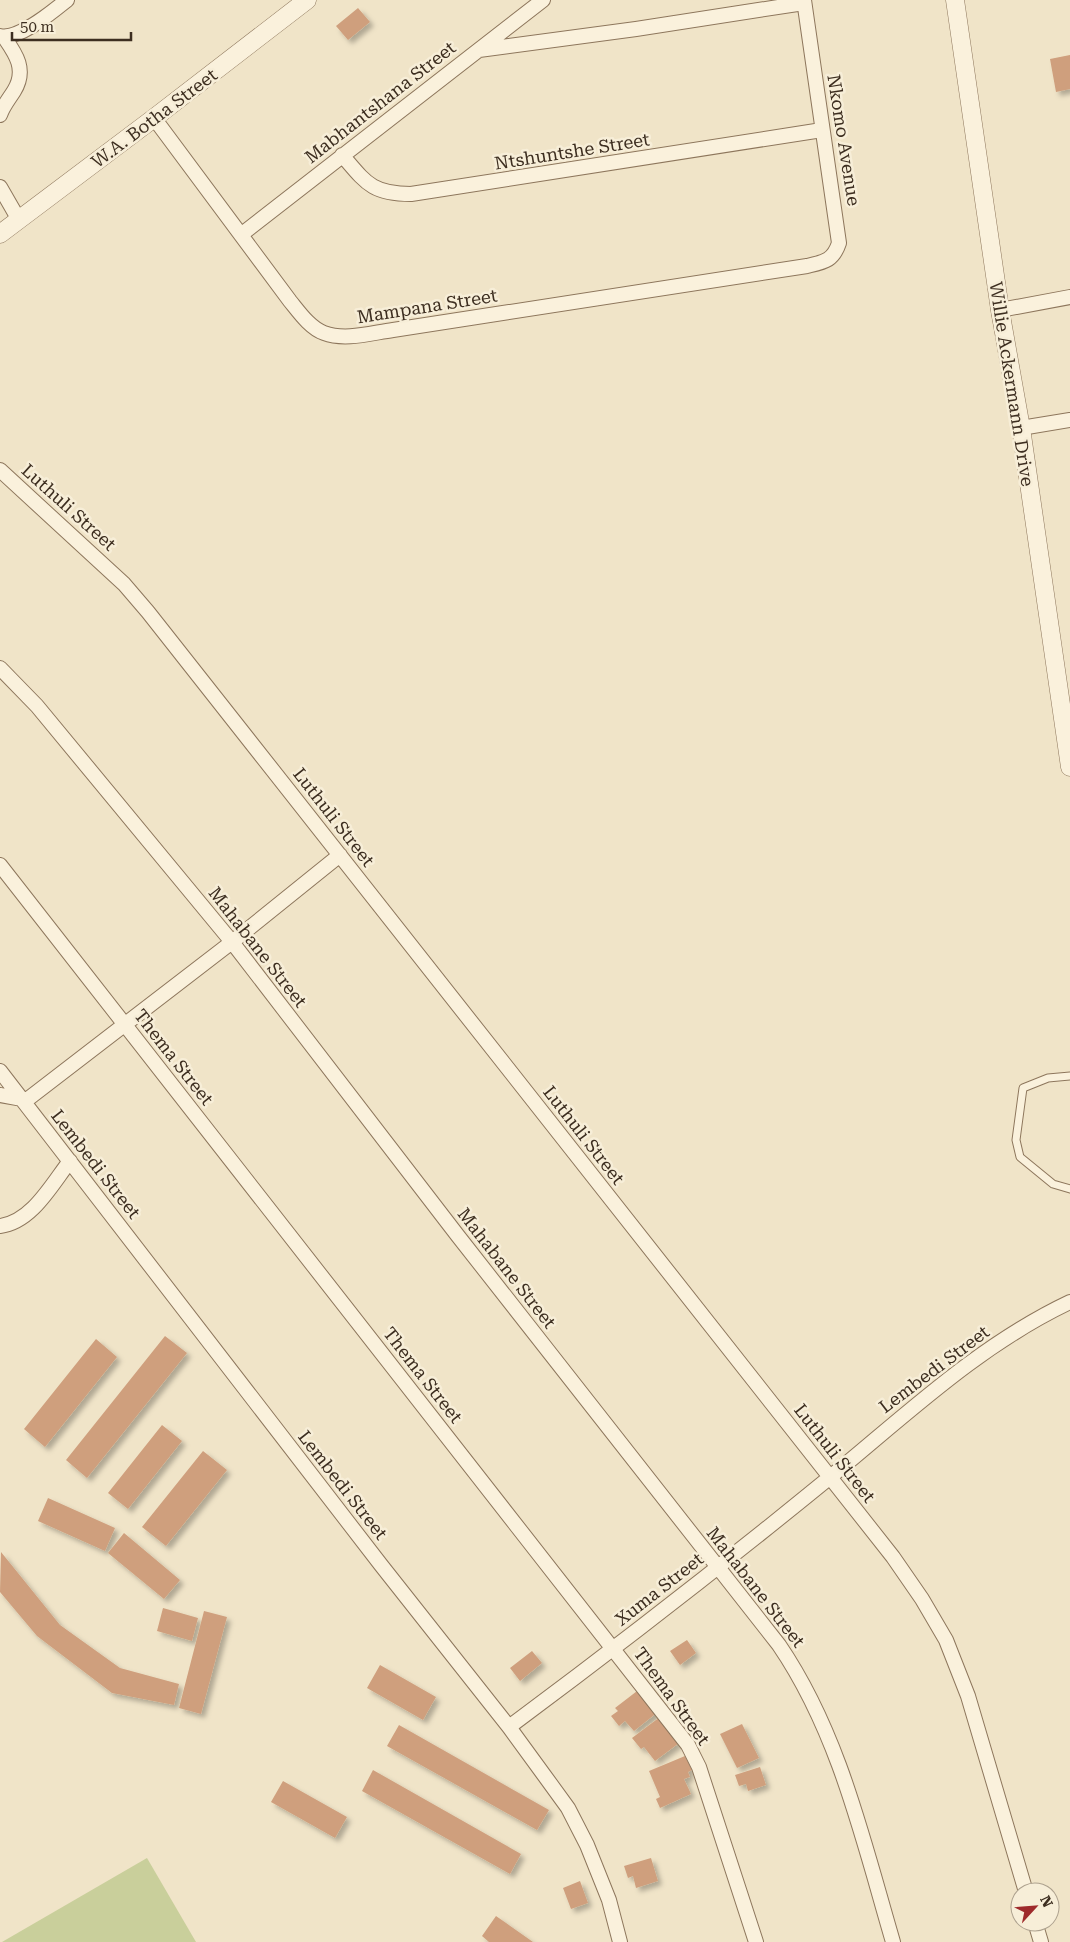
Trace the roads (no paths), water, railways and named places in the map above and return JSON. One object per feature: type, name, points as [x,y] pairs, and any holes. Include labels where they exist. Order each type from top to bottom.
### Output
[{"type":"street","points":[[2,36],[17,34],[45,17],[67,0]]},
{"type":"street","name":"W.A. Botha Street","points":[[0,234],[307,0]]},
{"type":"street","name":"Mabhantshana Street","points":[[242,234],[543,0]]},
{"type":"street","name":"Willie Ackermann Drive","points":[[955,0],[1000,310],[1021,428],[1070,767]]},
{"type":"street","points":[[477,50],[636,29],[804,1]]},
{"type":"street","name":"Nkomo Avenue","points":[[804,1],[839,243],[835,254],[825,262],[807,266]]},
{"type":"street","points":[[0,115],[16,88],[20,74],[20,64],[17,55],[2,36]]},
{"type":"street","name":"Mampana Street","points":[[154,118],[290,301],[306,320],[323,333],[348,337],[807,266]]},
{"type":"street","name":"Ntshuntshe Street","points":[[342,155],[366,183],[380,191],[411,194],[822,130]]},
{"type":"street","points":[[0,187],[19,220]]},
{"type":"street","points":[[1000,310],[1070,297]]},
{"type":"street","points":[[1021,428],[1070,420]]},
{"type":"street","name":"Luthuli Street","points":[[0,470],[124,584],[830,1477],[917,1592],[946,1640],[968,1696],[1023,1882]]},
{"type":"street","name":"Mahabane Street","points":[[0,668],[37,706],[232,942],[452,1228],[779,1644],[813,1700],[827,1732],[848,1793],[893,1942]]},
{"type":"street","points":[[0,1095],[23,1101],[232,942],[340,855]]},
{"type":"street","name":"Thema Street","points":[[0,865],[688,1745],[699,1767],[756,1942]]},
{"type":"street","name":"Lembedi Street","points":[[0,1071],[381,1565],[509,1727],[568,1808],[587,1846],[609,1900],[620,1942]]},
{"type":"street","points":[[0,1226],[24,1216],[42,1199],[70,1161]]},
{"type":"street","name":"Lembedi Street","points":[[830,1477],[902,1416],[989,1348],[1026,1325],[1070,1302]]},
{"type":"street","name":"Xuma Street","points":[[509,1727],[614,1648],[830,1477]]},
{"type":"lane","points":[[1070,1076],[1048,1078],[1023,1088],[1016,1140],[1020,1158],[1053,1184],[1070,1189]]}]
